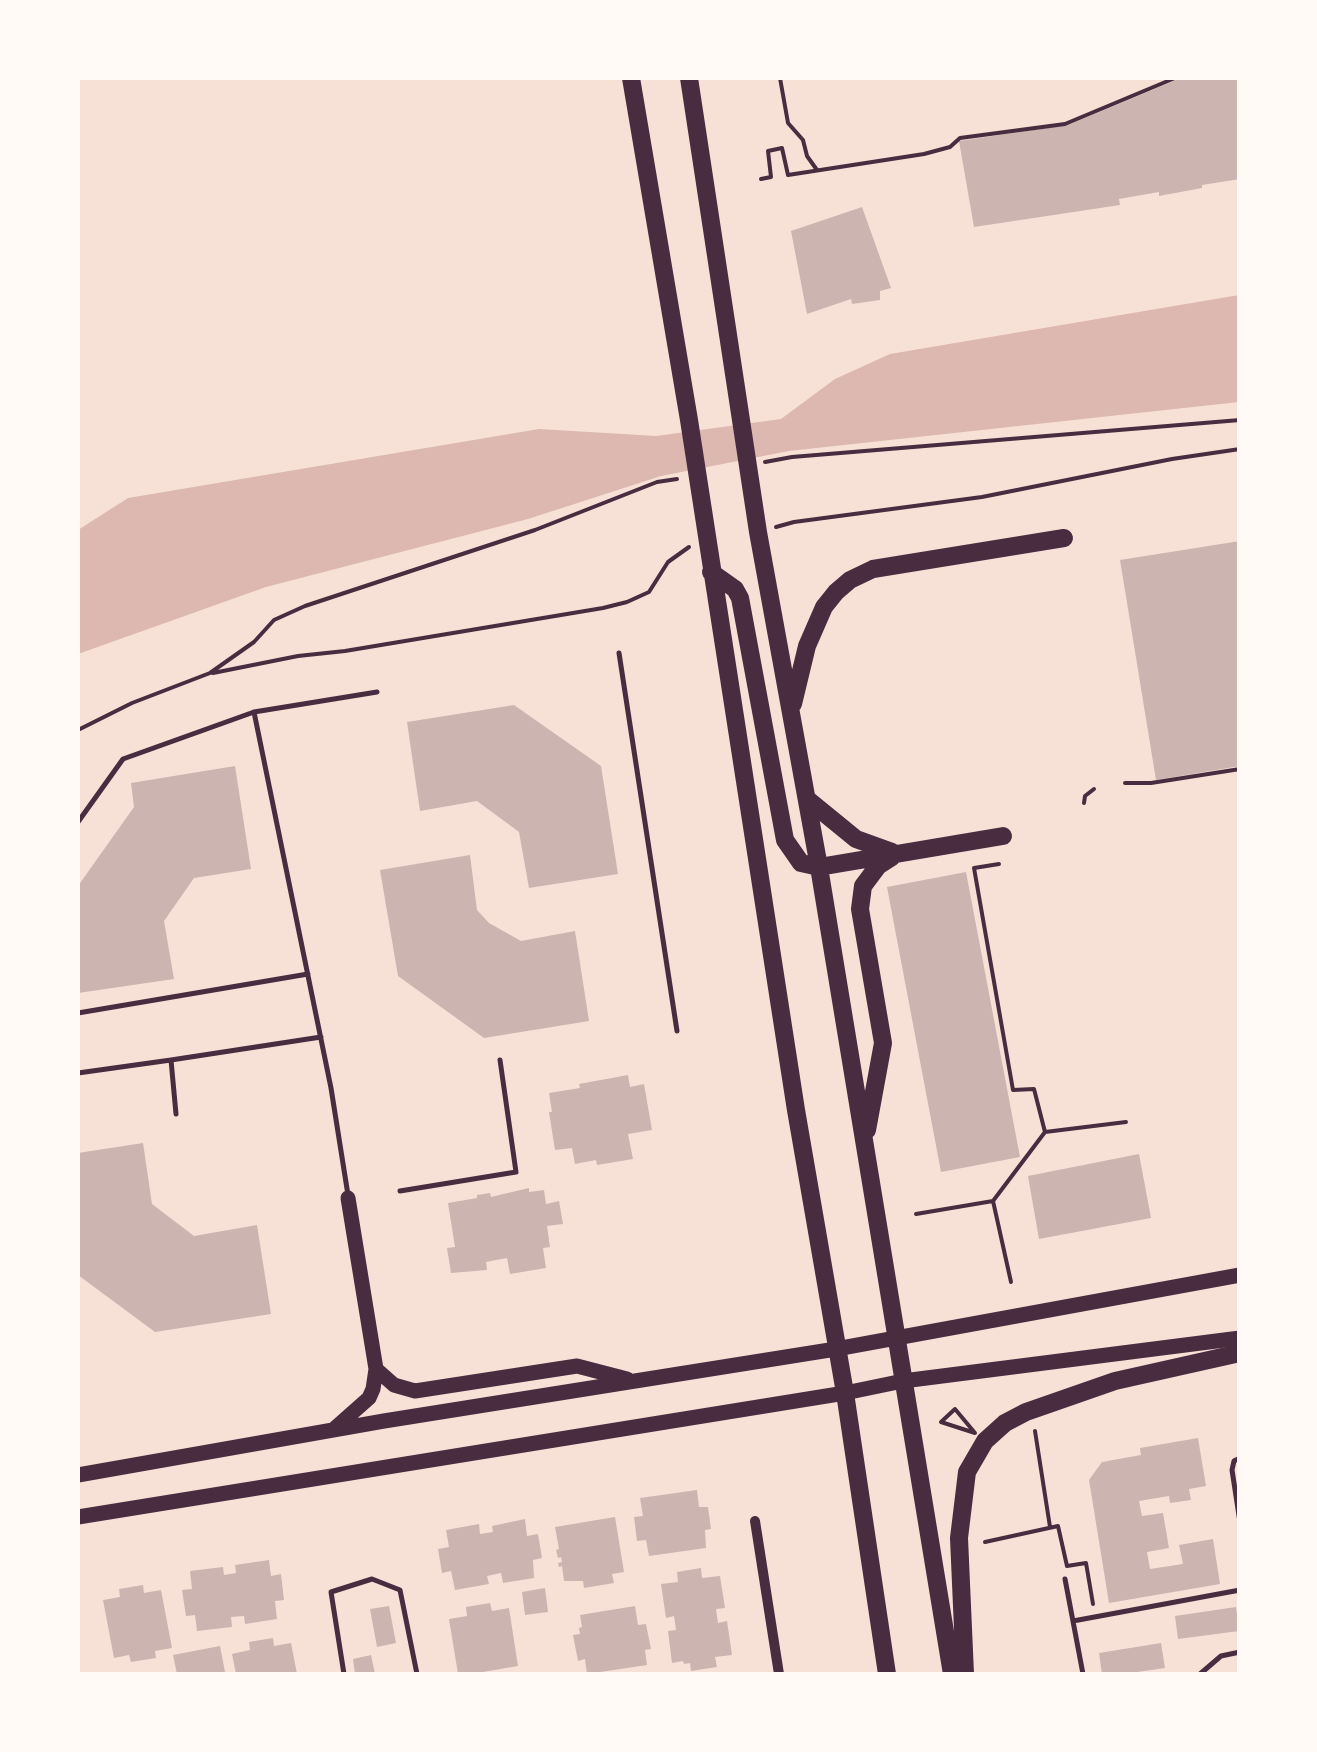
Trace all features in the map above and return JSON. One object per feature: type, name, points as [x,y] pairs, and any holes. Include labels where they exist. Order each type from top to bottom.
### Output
[{"type":"main road","points":[[631,78],[845,1393],[887,1674]]},
{"type":"main road","points":[[690,78],[758,532],[819,867],[952,1674]]},
{"type":"main road","points":[[791,714],[806,646],[824,607],[850,580],[874,569],[1064,538]]},
{"type":"main road","points":[[711,572],[735,588],[740,598],[786,840],[801,863],[819,867],[1003,836]]},
{"type":"main road","points":[[807,800],[856,839],[897,854]]},
{"type":"main road","points":[[865,1145],[883,1043],[860,909],[864,886],[876,868],[897,854]]},
{"type":"main road","points":[[330,1431],[369,1398],[376,1369],[348,1198]]},
{"type":"main road","points":[[78,1475],[836,1349],[1240,1275]]},
{"type":"main road","points":[[78,1517],[903,1382],[1240,1338]]},
{"type":"main road","points":[[965,1674],[959,1538],[967,1472],[985,1441],[1005,1423],[1026,1412],[1115,1381],[1240,1353]]},
{"type":"main road","points":[[376,1369],[394,1385],[415,1391],[577,1366],[636,1381]]},
{"type":"street","points":[[755,1521],[779,1674]]},
{"type":"lane","points":[[619,653],[677,1030]]},
{"type":"lane","points":[[78,822],[123,759],[254,712],[377,692]]},
{"type":"lane","points":[[254,712],[331,1088],[348,1198]]},
{"type":"lane","points":[[78,1013],[308,974]]},
{"type":"lane","points":[[78,1073],[321,1037]]},
{"type":"lane","points":[[170,1060],[176,1114]]},
{"type":"lane","points":[[400,1191],[516,1172],[500,1060]]},
{"type":"lane","points":[[1240,1458],[1234,1461],[1232,1470],[1240,1522]]},
{"type":"lane","points":[[344,1674],[331,1592],[372,1579],[400,1590],[417,1674]]},
{"type":"lane","points":[[1065,1579],[1083,1674]]},
{"type":"lane","points":[[1072,1621],[1240,1590]]},
{"type":"lane","points":[[1200,1674],[1221,1656],[1240,1652]]},
{"type":"path","points":[[780,78],[788,124],[802,140],[816,170]]},
{"type":"path","points":[[761,179],[771,177],[768,151],[782,148],[788,175],[924,154],[950,146],[960,138],[1066,124],[1175,78]]},
{"type":"path","points":[[758,532],[794,522],[982,497],[1240,449]]},
{"type":"path","points":[[78,730],[132,703],[210,674],[627,602],[648,592],[668,562],[682,550],[706,538]]},
{"type":"path","points":[[210,674],[254,642],[274,620],[305,606]]},
{"type":"path","points":[[1125,782],[1151,783],[1240,769]]},
{"type":"path","points":[[1084,803],[1085,796],[1094,789]]},
{"type":"path","points":[[999,864],[974,868],[994,988],[1013,1090],[1034,1089],[1045,1132]]},
{"type":"path","points":[[916,1214],[994,1201],[1045,1132],[1126,1122]]},
{"type":"path","points":[[994,1201],[1011,1282]]},
{"type":"path","points":[[956,1408],[965,1421],[974,1433],[941,1422],[956,1408]]},
{"type":"path","points":[[1035,1432],[1050,1528]]},
{"type":"path","points":[[985,1542],[1058,1526],[1066,1566],[1086,1563],[1093,1604]]},
{"type":"shaded area","points":[[1239,295],[1239,402],[789,451],[661,476],[528,519],[266,587],[78,654],[78,530],[128,498],[539,429],[656,436],[781,419],[835,379],[890,354]]},
{"type":"building","points":[[1181,78],[1240,78],[1240,179],[1159,196],[1159,192],[1119,199],[1120,205],[974,227],[959,141],[1068,125]]},
{"type":"building","points":[[862,207],[891,288],[880,291],[880,300],[852,304],[851,299],[807,314],[791,231]]},
{"type":"building","points":[[1240,541],[1240,766],[1156,780],[1120,560]]},
{"type":"building","points":[[514,705],[601,766],[618,874],[529,888],[519,832],[477,801],[420,811],[407,722]]},
{"type":"building","points":[[235,766],[251,869],[194,878],[164,921],[174,979],[78,993],[78,886],[134,807],[131,783]]},
{"type":"building","points":[[470,855],[477,910],[489,923],[521,941],[575,931],[589,1021],[484,1038],[398,976],[380,870]]},
{"type":"building","points":[[966,872],[1020,1157],[941,1172],[887,887]]},
{"type":"building","points":[[628,1075],[630,1087],[644,1084],[652,1130],[628,1134],[633,1159],[575,1164],[572,1148],[555,1150],[549,1093]]},
{"type":"building","points":[[143,1143],[152,1204],[194,1236],[257,1225],[271,1314],[155,1332],[78,1275],[78,1153]]},
{"type":"building","points":[[1139,1154],[1151,1218],[1039,1239],[1028,1176]]},
{"type":"building","points":[[529,1188],[529,1192],[544,1190],[546,1204],[559,1201],[563,1224],[547,1226],[550,1247],[543,1248],[546,1268],[510,1274],[507,1258],[486,1262],[487,1270],[451,1273],[447,1248],[455,1247],[448,1203]]},
{"type":"building","points":[[1198,1438],[1206,1486],[1189,1489],[1191,1500],[1170,1503],[1169,1496],[1139,1501],[1142,1516],[1163,1513],[1169,1548],[1147,1552],[1150,1569],[1183,1564],[1179,1545],[1213,1539],[1220,1584],[1109,1603],[1089,1480],[1102,1462],[1141,1455],[1140,1448]]},
{"type":"building","points":[[697,1490],[699,1507],[708,1507],[711,1529],[705,1530],[706,1548],[649,1556],[646,1540],[637,1541],[634,1517],[643,1516],[640,1498]]},
{"type":"building","points":[[615,1517],[624,1572],[612,1574],[614,1583],[584,1588],[583,1581],[564,1581],[555,1527]]},
{"type":"building","points":[[525,1519],[527,1536],[538,1534],[542,1558],[533,1560],[534,1578],[503,1583],[501,1573],[487,1576],[489,1584],[455,1590],[451,1571],[442,1573],[438,1549],[449,1547],[446,1530],[479,1524],[480,1534],[493,1532],[492,1526]]},
{"type":"building","points":[[269,1560],[271,1576],[281,1574],[284,1600],[275,1601],[277,1619],[245,1624],[244,1616],[231,1617],[232,1627],[197,1631],[195,1615],[186,1616],[182,1590],[192,1589],[190,1571],[223,1567],[224,1575],[236,1573],[235,1565]]},
{"type":"building","points":[[701,1568],[702,1578],[720,1576],[725,1608],[716,1609],[718,1623],[727,1621],[732,1655],[715,1657],[717,1667],[691,1671],[690,1663],[672,1663],[668,1631],[676,1630],[674,1616],[666,1618],[661,1584],[678,1582],[677,1572]]},
{"type":"building","points":[[143,1585],[144,1593],[161,1590],[172,1648],[155,1651],[156,1658],[131,1662],[129,1655],[114,1658],[103,1600],[120,1597],[119,1589]]},
{"type":"building","points":[[545,1588],[548,1612],[525,1615],[522,1592]]},
{"type":"building","points":[[490,1603],[492,1611],[509,1608],[518,1666],[458,1674],[449,1619],[467,1616],[466,1607]]},
{"type":"building","points":[[389,1606],[396,1643],[377,1647],[370,1609]]},
{"type":"building","points":[[635,1606],[638,1625],[646,1624],[651,1649],[645,1650],[647,1665],[587,1674],[585,1659],[578,1661],[573,1635],[580,1634],[580,1615]]},
{"type":"building","points":[[1236,1607],[1239,1631],[1178,1639],[1175,1616]]},
{"type":"building","points":[[273,1638],[274,1646],[291,1643],[297,1674],[236,1674],[232,1654],[250,1650],[249,1642]]},
{"type":"building","points":[[1161,1643],[1165,1668],[1102,1674],[1099,1653]]},
{"type":"building","points":[[220,1646],[225,1672],[222,1674],[177,1674],[173,1655]]},
{"type":"building","points":[[371,1655],[375,1674],[355,1674],[353,1659]]}]
